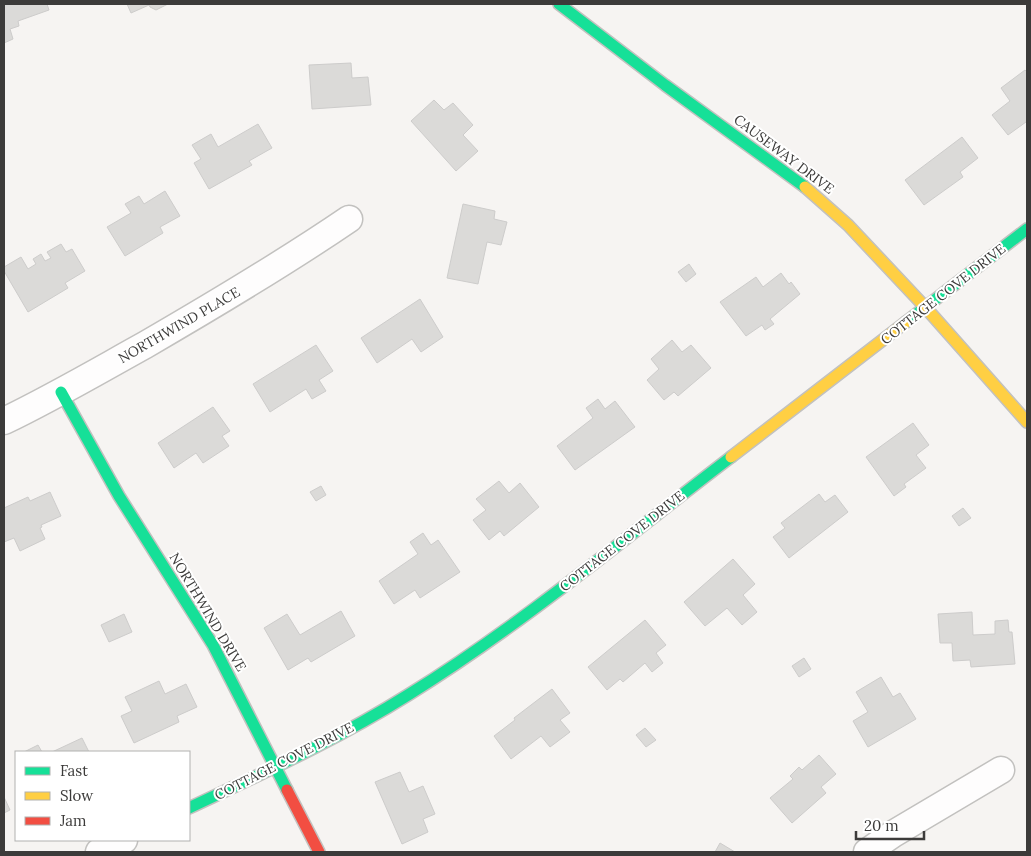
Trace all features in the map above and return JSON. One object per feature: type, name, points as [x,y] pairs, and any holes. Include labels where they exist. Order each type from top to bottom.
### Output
[{"type":"street","name":"CAUSEWAY DRIVE","points":[[560,4],[665,85],[799,182],[848,225],[926,308],[1027,422]]},
{"type":"street","name":"NORTHWIND PLACE","points":[[4,421],[61,392],[217,304],[298,254],[349,219]]},
{"type":"street","name":"COTTAGE COVE DRIVE","points":[[190,808],[370,718],[460,662],[511,626],[1027,229]]},
{"type":"street","name":"NORTHWIND DRIVE","points":[[61,392],[119,496],[213,645],[319,852]]},
{"type":"street","points":[[867,852],[901,829],[1001,770]]},
{"type":"street","points":[[99,852],[122,841]]},
{"type":"building","points":[[4,4],[47,4],[49,10],[18,21],[19,26],[10,29],[13,39],[4,43]]},
{"type":"building","points":[[127,4],[168,4],[156,10],[149,5],[131,13]]},
{"type":"building","points":[[351,63],[352,78],[368,77],[371,105],[312,109],[309,65]]},
{"type":"building","points":[[1025,70],[1027,72],[1027,124],[1026,122],[1008,135],[992,115],[1010,101],[1001,88]]},
{"type":"building","points":[[434,100],[444,110],[453,103],[473,125],[463,135],[478,151],[456,171],[411,121]]},
{"type":"building","points":[[258,124],[272,148],[249,161],[252,165],[209,189],[194,163],[201,159],[192,145],[211,134],[218,147]]},
{"type":"building","points":[[962,137],[978,158],[960,172],[963,177],[924,205],[905,180]]},
{"type":"building","points":[[165,191],[180,216],[160,227],[163,233],[125,256],[107,227],[131,213],[125,204],[139,196],[144,204]]},
{"type":"building","points":[[463,204],[495,211],[494,219],[507,222],[501,245],[487,242],[478,284],[447,278]]},
{"type":"building","points":[[61,244],[66,252],[72,249],[85,271],[65,283],[68,288],[28,312],[4,271],[4,267],[21,257],[28,269],[36,264],[33,259],[41,254],[45,261],[51,258],[47,252]]},
{"type":"building","points":[[689,264],[696,274],[686,282],[678,272]]},
{"type":"building","points":[[781,273],[800,294],[770,319],[774,324],[765,330],[762,325],[746,336],[720,302],[756,277],[763,287]]},
{"type":"building","points":[[420,299],[443,337],[421,352],[412,339],[377,363],[361,338]]},
{"type":"building","points":[[672,340],[682,352],[691,345],[711,368],[678,396],[674,392],[664,400],[647,380],[659,369],[651,359]]},
{"type":"building","points":[[316,345],[333,371],[319,380],[326,391],[312,399],[306,389],[270,412],[253,384]]},
{"type":"building","points":[[598,399],[605,409],[615,401],[635,427],[575,470],[557,446],[593,418],[586,408]]},
{"type":"building","points":[[213,407],[230,431],[222,436],[229,446],[203,463],[196,453],[174,468],[158,443]]},
{"type":"building","points":[[913,423],[929,445],[916,455],[926,468],[904,484],[906,487],[894,496],[866,457]]},
{"type":"building","points":[[499,481],[509,493],[520,483],[539,507],[504,536],[500,531],[489,540],[473,520],[486,510],[476,499]]},
{"type":"building","points":[[321,486],[326,495],[316,501],[310,492]]},
{"type":"building","points":[[50,492],[61,516],[41,525],[42,527],[40,528],[45,539],[20,551],[14,538],[4,542],[4,508],[28,497],[30,501]]},
{"type":"building","points":[[819,494],[825,502],[835,495],[848,512],[789,558],[773,537],[785,528],[781,523]]},
{"type":"building","points":[[963,508],[971,518],[959,526],[952,516]]},
{"type":"building","points":[[423,533],[431,545],[438,540],[460,572],[420,598],[415,590],[394,604],[379,581],[418,554],[410,542]]},
{"type":"building","points":[[733,559],[755,584],[743,595],[757,612],[742,625],[727,608],[705,626],[684,602]]},
{"type":"building","points":[[341,611],[355,636],[311,662],[308,658],[288,670],[264,628],[287,614],[300,635]]},
{"type":"building","points":[[972,612],[973,635],[995,634],[995,621],[1008,620],[1009,632],[1012,632],[1015,664],[971,667],[970,660],[953,661],[952,643],[940,643],[938,614]]},
{"type":"building","points":[[124,614],[132,632],[109,642],[101,625]]},
{"type":"building","points":[[645,620],[666,645],[656,653],[663,663],[652,672],[645,663],[623,682],[620,679],[607,690],[588,667]]},
{"type":"building","points":[[804,658],[811,669],[799,677],[792,666]]},
{"type":"building","points":[[881,677],[893,697],[900,693],[916,719],[868,747],[853,721],[868,712],[856,692]]},
{"type":"building","points":[[159,681],[165,694],[186,684],[197,707],[177,716],[179,722],[134,743],[121,716],[132,711],[125,697]]},
{"type":"building","points":[[552,689],[570,713],[560,720],[570,732],[550,747],[541,736],[511,759],[494,736]]},
{"type":"building","points":[[645,728],[656,740],[646,747],[636,735]]},
{"type":"building","points":[[82,738],[88,751],[54,751]]},
{"type":"building","points":[[38,745],[41,751],[26,751]]},
{"type":"building","points":[[819,755],[836,774],[821,787],[826,793],[792,823],[770,798],[793,779],[790,776],[799,767],[802,770]]},
{"type":"building","points":[[400,772],[409,792],[423,786],[435,814],[423,819],[428,832],[402,844],[375,782]]},
{"type":"building","points":[[4,797],[10,810],[4,813]]},
{"type":"building","points":[[720,843],[735,852],[715,852]]},
{"type":"traffic: fast","points":[[559,4],[665,85],[805,187]]},
{"type":"traffic: fast","points":[[906,322],[1027,229]]},
{"type":"traffic: fast","points":[[61,392],[119,496],[213,645],[287,790]]},
{"type":"traffic: fast","points":[[190,808],[300,755],[355,726],[450,668],[572,580],[731,457]]},
{"type":"traffic: slow","points":[[805,187],[848,225],[926,308],[1027,422]]},
{"type":"traffic: slow","points":[[731,457],[906,322]]},
{"type":"traffic: jam","points":[[287,790],[319,852]]}]
